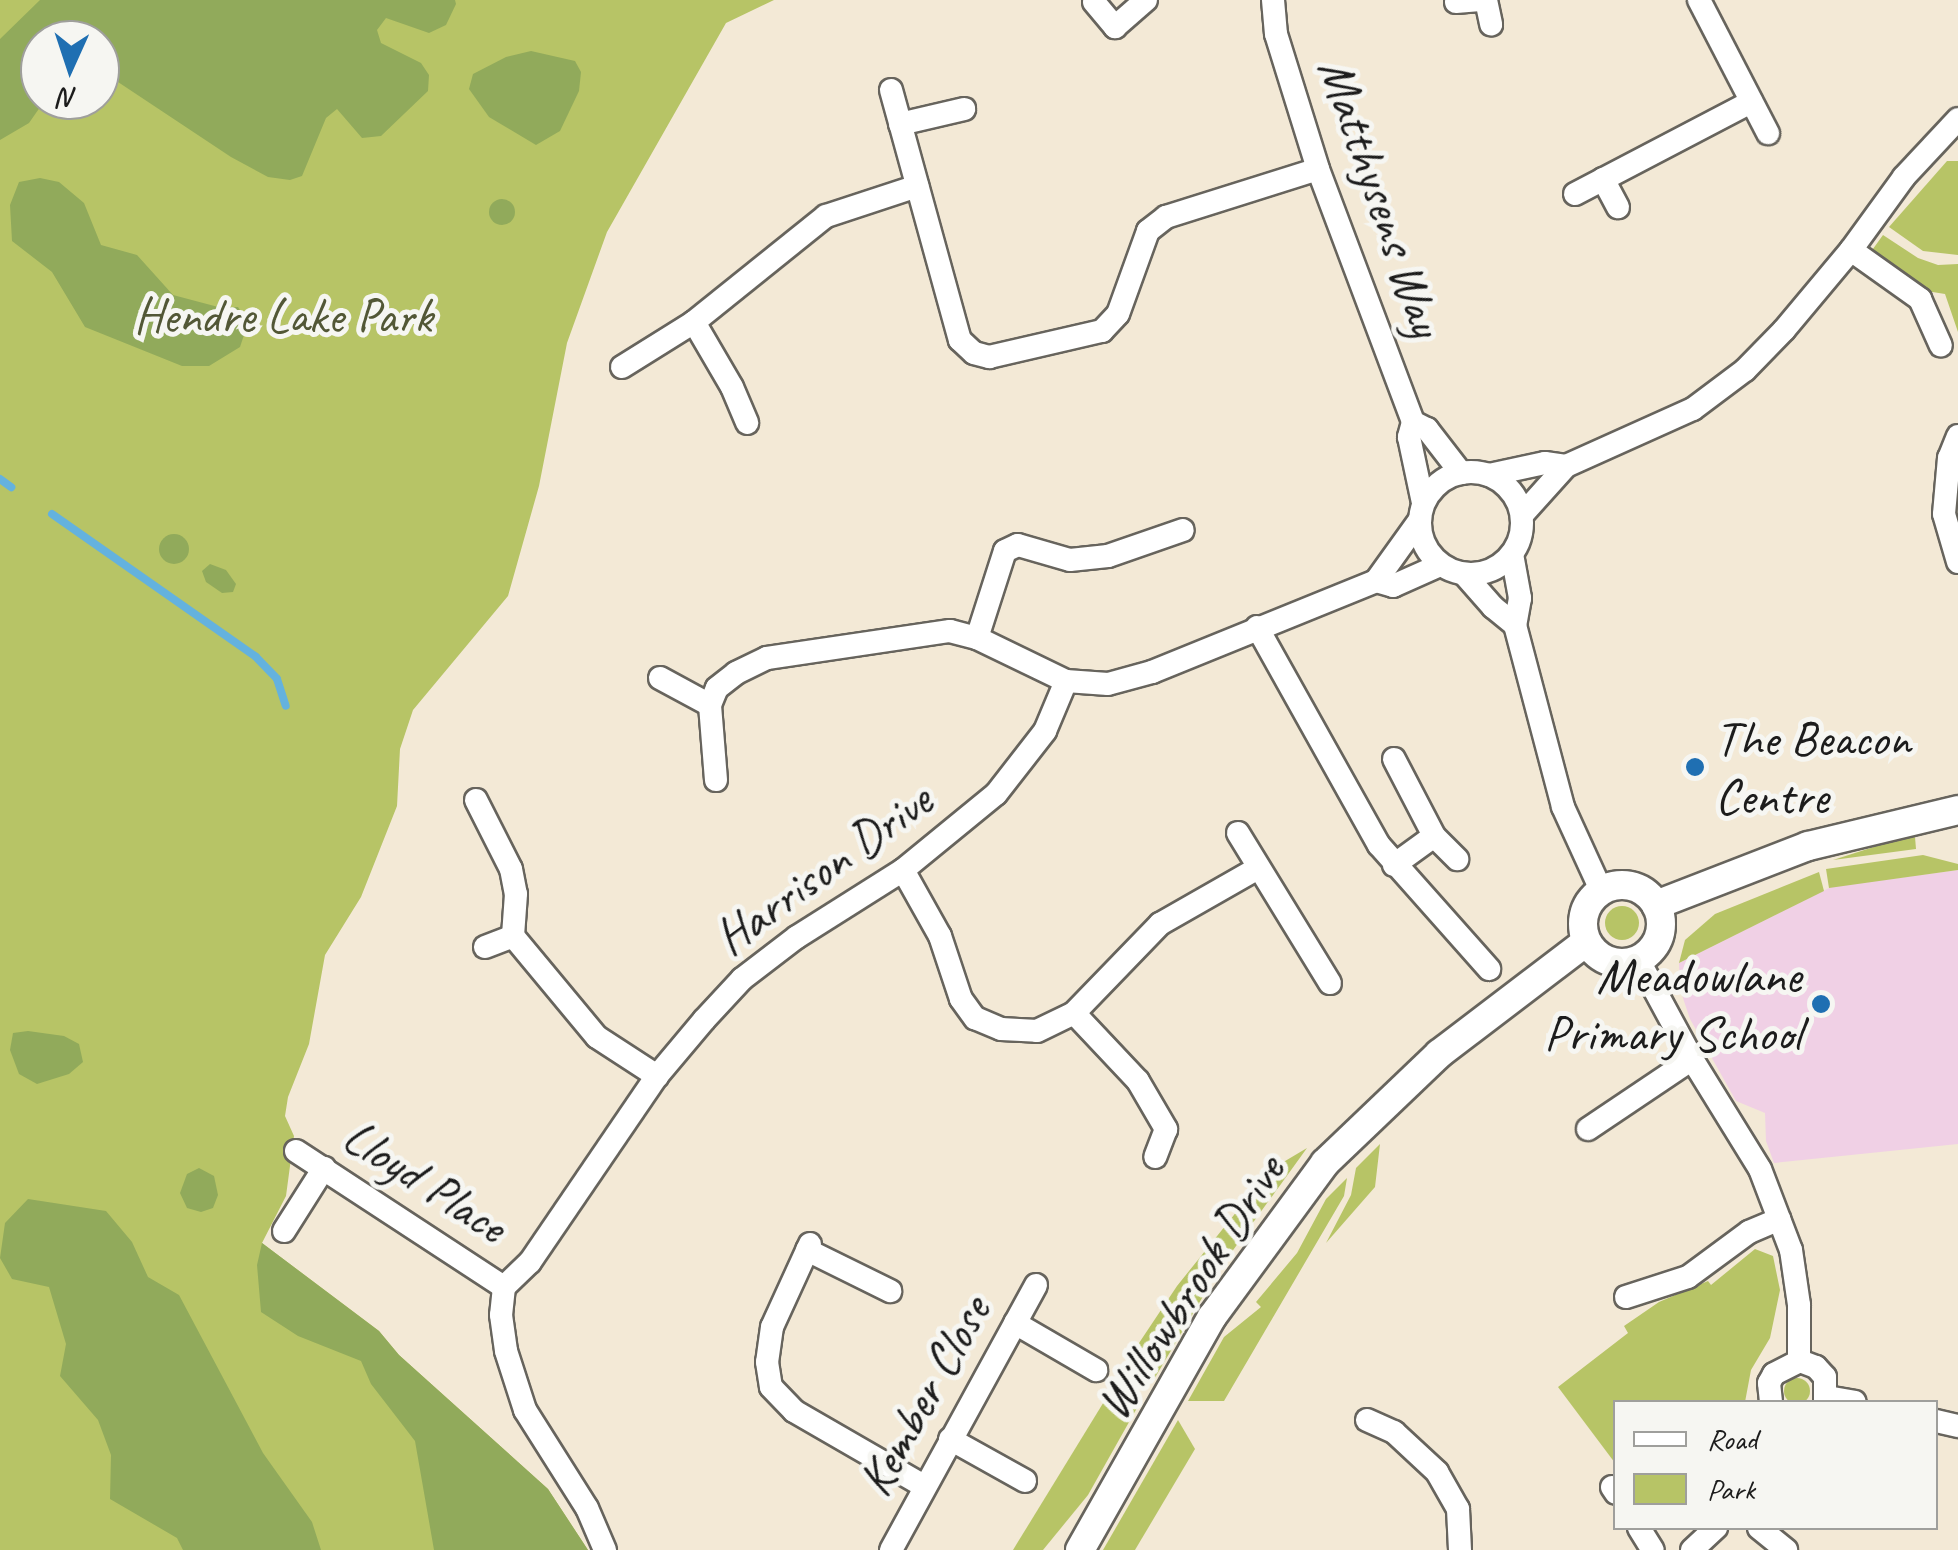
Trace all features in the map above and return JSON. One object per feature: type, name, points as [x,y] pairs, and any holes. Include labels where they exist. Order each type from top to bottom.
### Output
[{"type":"street","points":[[1094,2],[1115,27],[1146,0]]},
{"type":"street","name":"Matthysens Way","points":[[1272,0],[1276,34],[1318,169],[1414,422],[1427,429],[1461,473]]},
{"type":"street","points":[[1486,0],[1490,24]]},
{"type":"street","points":[[1699,0],[1768,133]]},
{"type":"street","points":[[891,90],[960,340],[989,357],[1102,331],[1118,314],[1148,231],[1166,217],[1318,169]]},
{"type":"street","points":[[1575,194],[1752,102]]},
{"type":"street","points":[[900,124],[964,109]]},
{"type":"street","points":[[1522,515],[1566,466],[1694,409],[1745,370],[1851,250],[1904,177],[1955,127]]},
{"type":"street","points":[[1603,179],[1618,207]]},
{"type":"street","points":[[622,367],[694,322],[826,216],[918,186]]},
{"type":"street","points":[[1851,250],[1920,299],[1941,346]]},
{"type":"street","points":[[694,322],[732,387],[746,423]]},
{"type":"street","name":"Matthysens Way","points":[[1414,422],[1408,438],[1421,512],[1421,538],[1440,565]]},
{"type":"street","points":[[1958,436],[1949,458],[1944,514],[1958,562]]},
{"type":"street","points":[[716,780],[710,705],[717,688],[736,672],[767,658],[920,632],[950,631],[977,638],[1066,681],[1108,684],[1152,672],[1376,581],[1433,488],[1461,473],[1489,475],[1545,462],[1566,466]]},
{"type":"street","points":[[1376,581],[1393,586],[1440,565],[1464,574],[1492,571],[1512,554],[1522,533],[1522,515],[1504,484],[1489,475]]},
{"type":"street","points":[[977,638],[1005,551],[1018,544],[1070,560],[1108,556],[1183,530]]},
{"type":"street","points":[[1512,554],[1520,598],[1515,625],[1563,807],[1601,890]]},
{"type":"street","points":[[1464,574],[1492,607],[1515,625]]},
{"type":"street","points":[[1257,627],[1394,866],[1489,969]]},
{"type":"street","points":[[660,678],[710,705]]},
{"type":"street","name":"Harrison Drive","points":[[504,1287],[530,1262],[657,1076],[742,979],[797,937],[903,870],[996,794],[1044,730],[1066,681]]},
{"type":"street","points":[[1394,759],[1434,836],[1456,859]]},
{"type":"street","points":[[476,800],[511,869],[516,894],[512,936],[598,1038],[657,1076]]},
{"type":"street","points":[[1656,905],[1808,846],[1958,810]]},
{"type":"street","points":[[1238,833],[1330,984]]},
{"type":"street","points":[[1394,866],[1434,836]]},
{"type":"street","points":[[903,870],[940,936],[961,1000],[975,1018],[1001,1028],[1037,1031],[1074,1013],[1160,924],[1258,868]]},
{"type":"street","points":[[1634,886],[1656,905],[1660,916],[1658,939],[1638,959],[1615,963],[1602,958],[1586,942],[1585,908],[1601,890],[1634,886]]},
{"type":"street","points":[[485,947],[512,936]]},
{"type":"street","name":"Willowbrook Drive","points":[[1080,1550],[1212,1317],[1325,1163],[1439,1054],[1586,942]]},
{"type":"street","points":[[1638,959],[1692,1060],[1755,1160],[1779,1219],[1796,1278],[1798,1361]]},
{"type":"street","points":[[1074,1013],[1138,1081],[1166,1129],[1155,1157]]},
{"type":"street","points":[[1588,1129],[1692,1060]]},
{"type":"street","name":"Lloyd Place","points":[[296,1151],[504,1287]]},
{"type":"street","points":[[284,1230],[324,1168]]},
{"type":"street","points":[[1626,1297],[1688,1277],[1749,1232],[1779,1219]]},
{"type":"street","points":[[890,1291],[808,1247],[772,1327],[766,1362],[771,1386],[794,1411],[924,1486]]},
{"type":"street","name":"Kember Close","points":[[891,1550],[1036,1285]]},
{"type":"street","points":[[504,1287],[501,1315],[506,1350],[525,1410],[587,1508],[605,1550]]},
{"type":"street","points":[[1015,1324],[1096,1370]]},
{"type":"street","points":[[1771,1400],[1769,1383],[1774,1374],[1798,1361],[1816,1367],[1825,1377],[1826,1400]]},
{"type":"street","points":[[1366,1420],[1394,1432],[1437,1472],[1458,1509],[1460,1550]]},
{"type":"street","points":[[950,1440],[1025,1481]]},
{"type":"street","points":[[1692,1550],[1714,1530]]},
{"type":"street","points":[[1761,1530],[1786,1550]]},
{"type":"shaded area","name":"Meadowlane Primary School","points":[[1958,870],[1958,1144],[1774,1163],[1766,1141],[1765,1113],[1736,1101],[1690,1019],[1680,989],[1679,963],[1831,887]]},
{"type":"green space","name":"Hendre Lake Park","points":[[0,0],[774,0],[726,23],[607,232],[567,343],[539,486],[508,596],[413,710],[400,749],[397,806],[361,897],[325,955],[309,1044],[288,1097],[285,1116],[294,1136],[286,1196],[262,1243],[379,1331],[399,1355],[548,1489],[588,1550],[0,1550]]},
{"type":"green space","points":[[40,0],[455,0],[456,4],[446,25],[429,33],[386,18],[377,30],[381,43],[421,63],[429,75],[428,91],[381,136],[362,138],[337,109],[326,118],[302,176],[290,180],[268,177],[231,157],[120,83],[120,20],[20,20],[20,120],[31,120],[0,140],[0,39]]},
{"type":"green space","points":[[531,51],[575,61],[581,72],[579,91],[560,131],[536,145],[489,117],[469,89],[473,74],[506,57]]},
{"type":"green space","points":[[1947,161],[1958,161],[1958,255],[1923,251],[1889,227]]},
{"type":"green space","points":[[40,178],[59,182],[84,203],[101,245],[137,255],[173,295],[222,308],[238,307],[248,323],[240,347],[209,366],[182,366],[85,327],[52,272],[12,241],[10,205],[19,182]]},
{"type":"green space","points":[[502,199],[511,203],[515,212],[511,221],[502,225],[493,221],[489,212],[493,203]]},
{"type":"green space","points":[[1883,235],[1918,258],[1938,265],[1958,264],[1958,332],[1945,294],[1920,290],[1870,253]]},
{"type":"green space","points":[[174,534],[185,538],[189,549],[185,560],[174,564],[163,560],[159,549],[163,538]]},
{"type":"green space","points":[[210,564],[226,570],[236,584],[233,592],[222,593],[206,582],[202,571]]},
{"type":"green space","points":[[1915,837],[1916,849],[1833,860],[1883,844]]},
{"type":"green space","points":[[1923,855],[1958,864],[1958,870],[1829,888],[1826,869]]},
{"type":"green space","points":[[1819,872],[1824,891],[1679,963],[1685,940],[1715,914]]},
{"type":"green space","points":[[1622,906],[1634,911],[1639,923],[1634,935],[1622,940],[1610,935],[1605,923],[1610,911]]},
{"type":"green space","points":[[13,1033],[64,1036],[79,1044],[83,1062],[69,1074],[37,1084],[19,1074],[10,1050]]},
{"type":"green space","points":[[1380,1144],[1375,1187],[1326,1243],[1351,1195],[1356,1168]]},
{"type":"green space","points":[[1307,1148],[1218,1271],[1153,1381],[1135,1349],[1177,1286],[1270,1170]]},
{"type":"green space","points":[[199,1168],[214,1176],[218,1195],[213,1208],[201,1212],[187,1208],[180,1193],[187,1174]]},
{"type":"green space","points":[[1347,1178],[1344,1196],[1224,1401],[1188,1401],[1224,1337],[1261,1307],[1256,1302],[1297,1253],[1326,1199]]},
{"type":"green space","points":[[28,1199],[106,1211],[132,1242],[148,1277],[179,1295],[263,1453],[312,1522],[321,1550],[183,1550],[177,1538],[110,1499],[111,1455],[98,1420],[60,1376],[66,1344],[49,1287],[12,1279],[0,1258],[5,1223]]},
{"type":"green space","points":[[262,1243],[379,1331],[399,1355],[548,1489],[588,1550],[434,1550],[415,1441],[371,1384],[361,1361],[298,1336],[261,1312],[257,1265]]},
{"type":"green space","points":[[1755,1249],[1773,1256],[1780,1290],[1770,1338],[1751,1370],[1745,1400],[1613,1400],[1613,1460],[1558,1387],[1628,1333],[1624,1326],[1659,1302],[1708,1281],[1711,1285]]},
{"type":"green space","points":[[1792,1379],[1802,1379],[1809,1386],[1806,1400],[1788,1400],[1785,1396],[1785,1386]]},
{"type":"green space","points":[[1142,1399],[1088,1495],[1043,1550],[1013,1550],[1105,1400]]},
{"type":"green space","points":[[1178,1420],[1195,1449],[1135,1550],[1103,1550]]},
{"type":"waterway","points":[[0,479],[11,487]]},
{"type":"waterway","points":[[52,514],[256,657],[277,679],[286,706]]},
{"type":"place","name":"The Beacon Centre","points":[[1695,767]]},
{"type":"place","name":"Meadowlane Primary School","points":[[1821,1004]]}]
